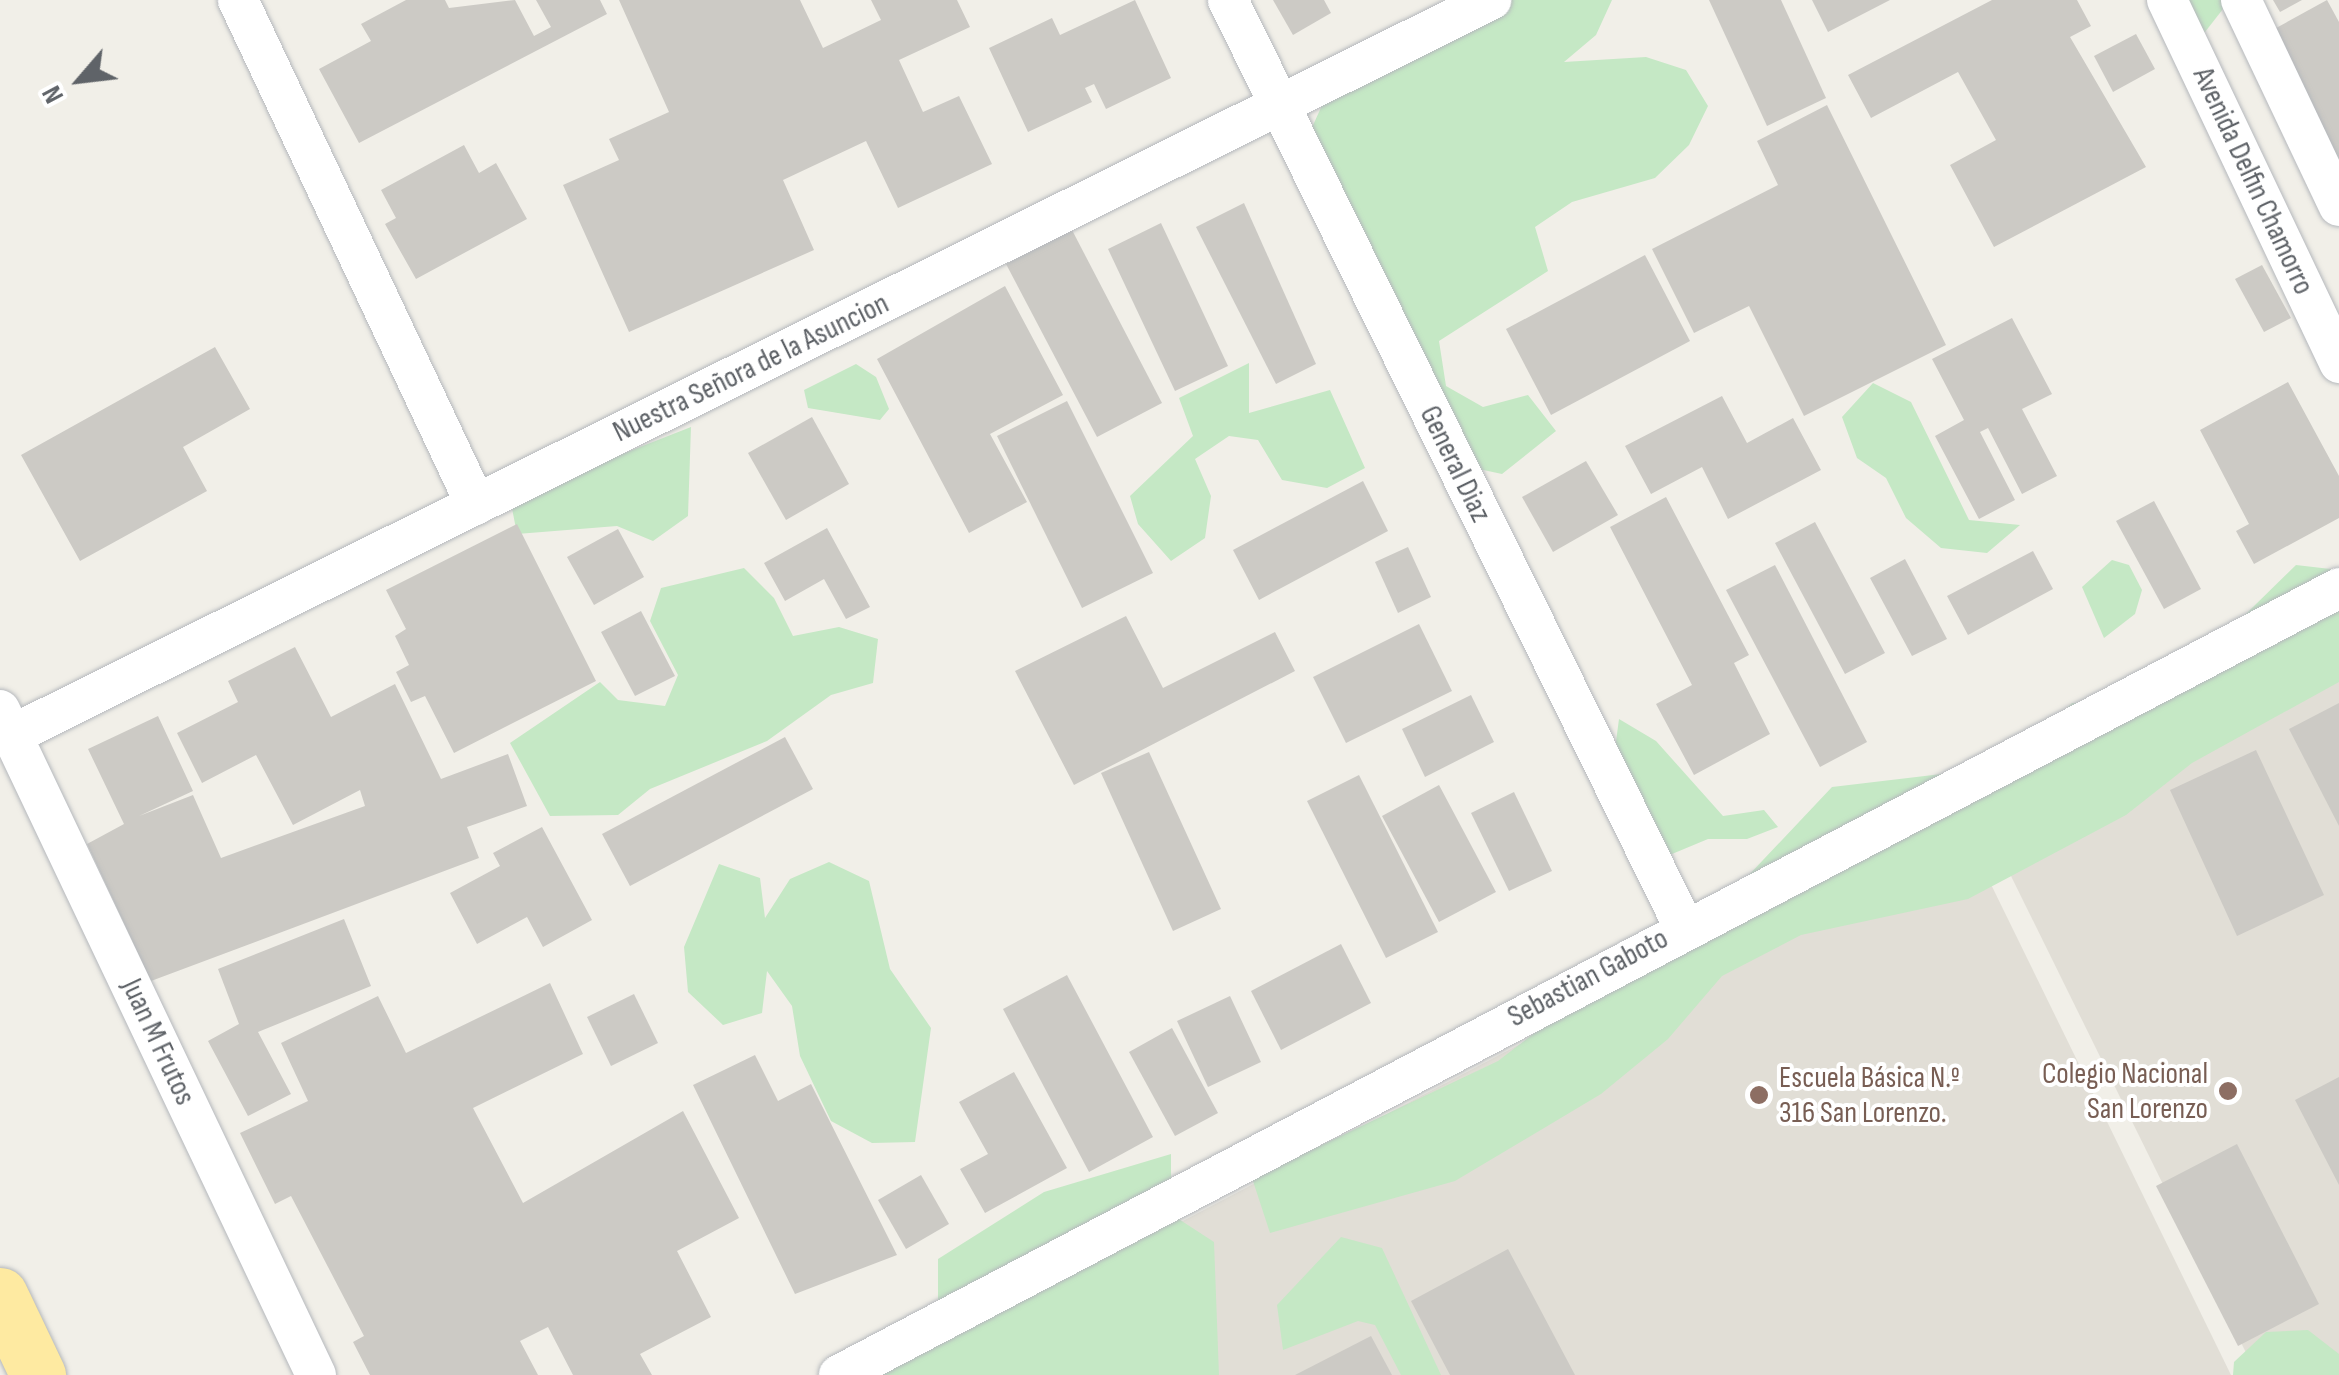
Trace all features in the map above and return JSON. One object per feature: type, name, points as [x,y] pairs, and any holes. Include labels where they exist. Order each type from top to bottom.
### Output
[{"type":"highway","points":[[0,1294],[38,1375]]},
{"type":"street","points":[[238,0],[476,505]]},
{"type":"street","name":"General Diaz","points":[[1228,0],[1684,927]]},
{"type":"street","name":"Nuestra Señora de la Asuncion","points":[[6,723],[476,505],[1491,0]]},
{"type":"street","name":"Avenida Delfin Chamorro","points":[[2167,0],[2339,363]]},
{"type":"street","points":[[2241,0],[2339,206]]},
{"type":"street","name":"Sebastian Gaboto","points":[[839,1375],[1684,927],[2339,588]]},
{"type":"street","name":"Juan M Frutos","points":[[6,723],[316,1375]]},
{"type":"shaded area","name":"Colegio Nacional San Lorenzo","points":[[2339,618],[2339,1375],[2257,1375],[1977,807]]},
{"type":"shaded area","name":"Escuela Básica N.º 316 San Lorenzo.","points":[[1957,815],[2231,1375],[889,1375]]},
{"type":"green space","points":[[1507,0],[1612,0],[1596,35],[1564,62],[1646,57],[1686,70],[1708,106],[1689,145],[1655,178],[1572,202],[1535,227],[1548,271],[1439,341],[1446,386],[1483,407],[1528,395],[1556,431],[1502,474],[1460,465],[1309,134],[1324,101]]},
{"type":"green space","points":[[2176,0],[2230,0],[2205,32],[2186,28]]},
{"type":"green space","points":[[1249,363],[1249,413],[1330,390],[1365,468],[1327,488],[1282,480],[1258,440],[1229,436],[1195,459],[1211,496],[1205,538],[1171,561],[1138,524],[1130,496],[1193,436],[1179,398]]},
{"type":"green space","points":[[856,364],[876,377],[889,409],[880,420],[808,408],[804,390]]},
{"type":"green space","points":[[1873,383],[1911,402],[1969,520],[2020,525],[1987,553],[1941,548],[1906,518],[1886,478],[1857,458],[1842,417]]},
{"type":"green space","points":[[691,427],[688,516],[653,541],[617,526],[517,534],[510,498]]},
{"type":"green space","points":[[2112,560],[2129,565],[2142,590],[2135,614],[2104,638],[2082,587]]},
{"type":"green space","points":[[2296,565],[2339,570],[2339,682],[2192,763],[2126,815],[1968,899],[1801,935],[1722,976],[1668,1039],[1601,1094],[1455,1181],[1270,1233],[1252,1178],[1498,1061],[1637,954],[1712,914],[1832,787],[2009,766],[2072,703],[2157,701]]},
{"type":"green space","points":[[744,568],[774,598],[793,636],[839,627],[878,639],[873,683],[831,695],[767,741],[650,789],[618,815],[550,816],[510,743],[600,682],[618,700],[665,706],[678,675],[650,621],[661,588]]},
{"type":"green space","points":[[1619,719],[1656,741],[1723,816],[1764,810],[1778,827],[1747,839],[1708,839],[1660,859],[1613,764]]},
{"type":"green space","points":[[829,862],[869,881],[890,969],[931,1028],[915,1142],[872,1143],[831,1121],[800,1056],[792,1006],[767,971],[762,1013],[723,1025],[688,992],[684,947],[719,864],[760,878],[765,918],[790,879]]},
{"type":"green space","points":[[1171,1154],[1171,1214],[1214,1242],[1219,1375],[861,1375],[938,1326],[938,1259],[1044,1192]]},
{"type":"green space","points":[[1341,1237],[1382,1248],[1441,1375],[1401,1375],[1375,1325],[1358,1321],[1283,1350],[1277,1305]]},
{"type":"green space","points":[[2308,1330],[2339,1354],[2339,1375],[2233,1375],[2234,1362],[2266,1332]]},
{"type":"building","points":[[406,0],[445,0],[449,8],[515,0],[534,36],[551,27],[536,0],[600,0],[607,14],[359,143],[319,69],[371,41],[361,24]]},
{"type":"building","points":[[619,0],[800,0],[823,48],[881,20],[871,0],[957,0],[970,27],[899,60],[923,112],[959,96],[992,164],[898,208],[866,141],[783,180],[814,250],[629,332],[563,185],[619,160],[609,139],[669,112]]},
{"type":"building","points":[[1135,0],[1171,78],[1106,109],[1094,84],[1085,88],[1092,102],[1028,132],[989,48],[1052,18],[1060,35]]},
{"type":"building","points":[[1273,0],[1324,0],[1331,13],[1293,35]]},
{"type":"building","points":[[1709,0],[1781,0],[1826,98],[1767,126]]},
{"type":"building","points":[[1812,0],[1890,0],[1828,32]]},
{"type":"building","points":[[1992,0],[2077,0],[2091,26],[2070,37],[2146,167],[1994,247],[1950,165],[1996,140],[1958,72],[1871,118],[1848,75]]},
{"type":"building","points":[[2273,0],[2302,0],[2280,12]]},
{"type":"building","points":[[2327,0],[2339,22],[2339,162],[2269,32]]},
{"type":"building","points":[[2136,34],[2155,69],[2113,92],[2094,56]]},
{"type":"building","points":[[1827,105],[1946,345],[1804,416],[1749,306],[1694,333],[1652,249],[1778,185],[1757,141]]},
{"type":"building","points":[[464,145],[479,173],[496,163],[527,219],[416,279],[385,224],[396,218],[381,190]]},
{"type":"building","points":[[1244,203],[1316,364],[1276,384],[1196,227]]},
{"type":"building","points":[[1161,223],[1228,366],[1175,391],[1108,249]]},
{"type":"building","points":[[1072,230],[1162,403],[1097,437],[1006,264]]},
{"type":"building","points":[[1645,255],[1690,341],[1551,415],[1506,329]]},
{"type":"building","points":[[2262,265],[2291,318],[2264,332],[2235,279]]},
{"type":"building","points":[[1005,286],[1063,395],[990,434],[1027,502],[969,533],[877,359]]},
{"type":"building","points":[[2012,318],[2052,394],[2022,409],[2057,476],[2022,494],[1988,428],[1980,432],[2015,500],[1979,519],[1935,436],[1964,420],[1932,359]]},
{"type":"building","points":[[215,347],[250,409],[183,447],[207,491],[80,561],[21,455]]},
{"type":"building","points":[[2288,382],[2339,476],[2339,518],[2254,564],[2236,531],[2249,524],[2200,430]]},
{"type":"building","points":[[1722,396],[1747,443],[1793,418],[1821,470],[1728,519],[1702,467],[1651,494],[1625,446]]},
{"type":"building","points":[[1067,401],[1153,573],[1082,608],[997,436]]},
{"type":"building","points":[[812,417],[849,484],[786,520],[748,453]]},
{"type":"building","points":[[1586,461],[1618,515],[1553,552],[1522,497]]},
{"type":"building","points":[[1363,481],[1388,531],[1259,600],[1233,550]]},
{"type":"building","points":[[1666,497],[1749,655],[1734,663],[1770,734],[1694,775],[1656,704],[1692,685],[1610,527]]},
{"type":"building","points":[[2154,501],[2201,589],[2164,609],[2116,521]]},
{"type":"building","points":[[1815,522],[1885,653],[1845,674],[1775,543]]},
{"type":"building","points":[[517,524],[596,681],[454,753],[425,696],[411,702],[396,672],[409,665],[395,636],[406,629],[386,590]]},
{"type":"building","points":[[827,528],[870,607],[846,619],[824,579],[785,601],[764,563]]},
{"type":"building","points":[[618,529],[644,577],[594,605],[567,557]]},
{"type":"building","points":[[1408,547],[1431,597],[1398,613],[1375,562]]},
{"type":"building","points":[[2033,551],[2053,589],[1968,635],[1947,596]]},
{"type":"building","points":[[1905,559],[1947,639],[1912,656],[1870,578]]},
{"type":"building","points":[[1775,565],[1867,742],[1820,767],[1726,590]]},
{"type":"building","points":[[641,611],[675,676],[635,696],[601,632]]},
{"type":"building","points":[[1126,616],[1163,688],[1275,632],[1295,671],[1074,785],[1015,671]]},
{"type":"building","points":[[1419,624],[1452,691],[1346,743],[1313,677]]},
{"type":"building","points":[[295,647],[331,717],[395,684],[441,779],[508,754],[527,806],[467,827],[479,858],[151,981],[87,844],[124,824],[88,749],[158,716],[193,791],[139,816],[193,795],[221,858],[365,806],[360,790],[293,825],[256,755],[202,783],[177,733],[238,702],[228,681]]},
{"type":"building","points":[[1471,695],[1494,742],[1425,777],[1402,729]]},
{"type":"building","points":[[2339,703],[2339,826],[2289,729]]},
{"type":"building","points":[[785,737],[813,789],[630,886],[602,834]]},
{"type":"building","points":[[2256,750],[2324,895],[2237,936],[2170,790]]},
{"type":"building","points":[[1149,752],[1221,909],[1173,931],[1101,773]]},
{"type":"building","points":[[1359,775],[1438,932],[1386,958],[1307,801]]},
{"type":"building","points":[[1439,785],[1496,892],[1439,922],[1382,816]]},
{"type":"building","points":[[1514,792],[1552,871],[1509,891],[1471,813]]},
{"type":"building","points":[[542,827],[592,920],[543,947],[527,917],[477,944],[450,893],[500,866],[493,853]]},
{"type":"building","points":[[344,919],[371,986],[258,1032],[291,1094],[248,1116],[208,1041],[239,1024],[218,969]]},
{"type":"building","points":[[1341,944],[1371,1003],[1281,1050],[1251,991]]},
{"type":"building","points":[[1067,975],[1153,1137],[1089,1172],[1003,1009]]},
{"type":"building","points":[[550,983],[583,1054],[473,1108],[523,1203],[683,1111],[739,1218],[677,1251],[711,1317],[640,1354],[652,1375],[573,1375],[548,1327],[520,1341],[538,1375],[370,1375],[353,1342],[364,1336],[291,1196],[275,1204],[240,1133],[308,1101],[281,1043],[378,996],[406,1053]]},
{"type":"building","points":[[634,994],[658,1043],[611,1066],[587,1017]]},
{"type":"building","points":[[1230,996],[1261,1062],[1208,1087],[1177,1021]]},
{"type":"building","points":[[1172,1028],[1218,1113],[1175,1136],[1129,1052]]},
{"type":"building","points":[[755,1055],[778,1101],[811,1084],[897,1255],[795,1294],[693,1085]]},
{"type":"building","points":[[1014,1072],[1067,1168],[985,1213],[960,1169],[988,1154],[959,1102]]},
{"type":"building","points":[[2339,1077],[2339,1185],[2295,1100]]},
{"type":"building","points":[[2237,1144],[2319,1304],[2238,1346],[2156,1186]]},
{"type":"building","points":[[921,1175],[949,1224],[906,1249],[878,1200]]},
{"type":"building","points":[[1508,1249],[1575,1375],[1450,1375],[1411,1301]]},
{"type":"building","points":[[1371,1336],[1392,1375],[1295,1375]]},
{"type":"place","name":"Colegio Nacional San Lorenzo","points":[[2228,1091]]},
{"type":"place","name":"Escuela Básica N.º 316 San Lorenzo.","points":[[1759,1095]]}]
